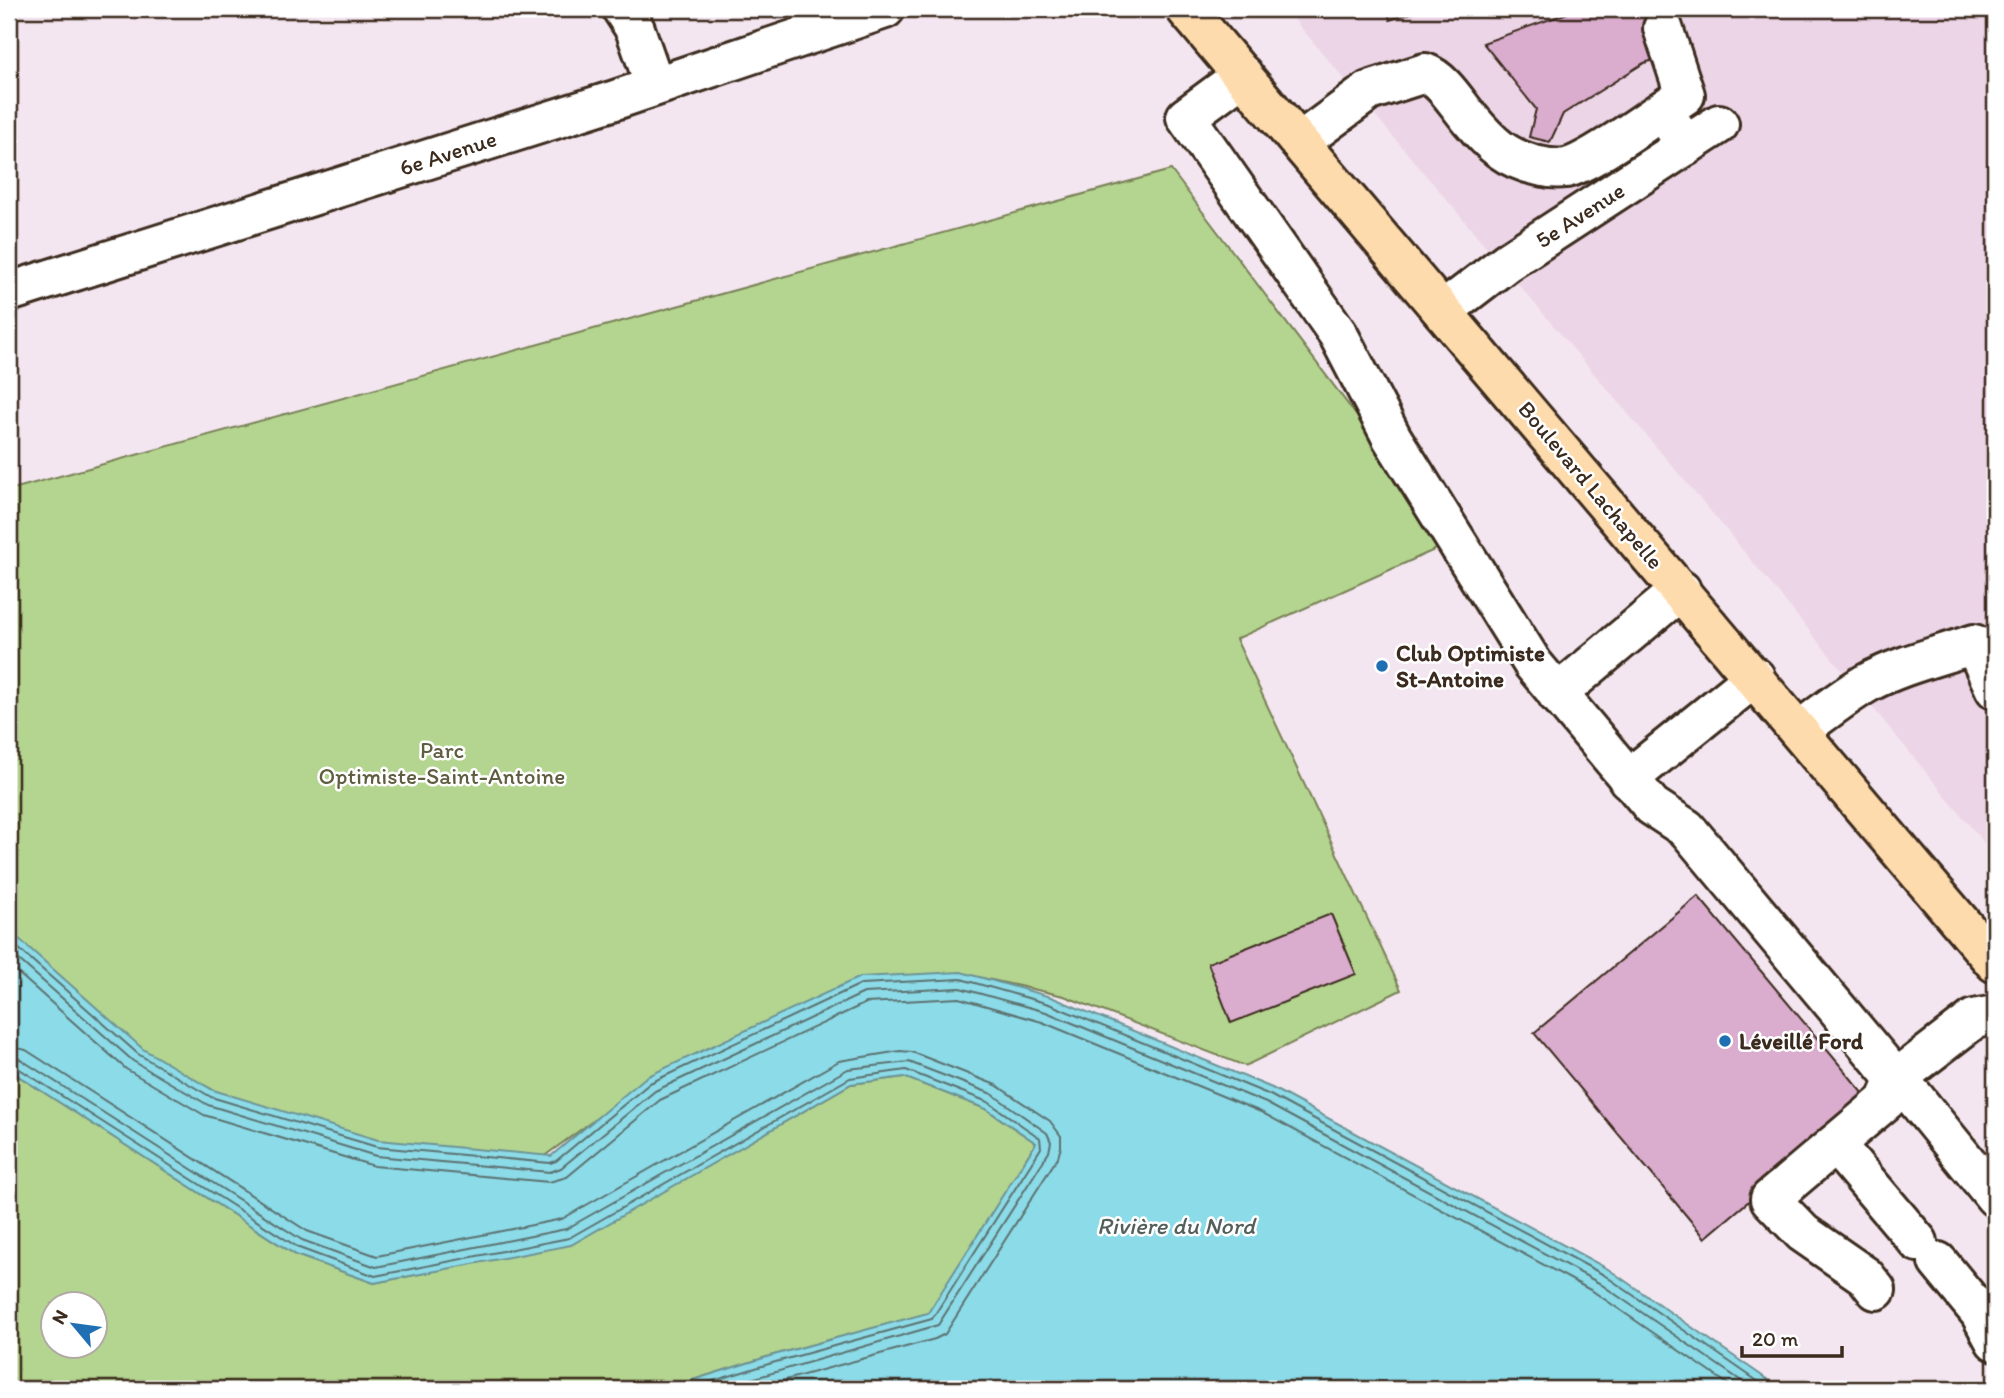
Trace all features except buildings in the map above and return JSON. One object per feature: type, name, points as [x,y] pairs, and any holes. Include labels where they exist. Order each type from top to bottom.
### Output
[{"type":"main road","name":"Boulevard Lachapelle","points":[[1186,9],[1995,962]]},
{"type":"street","points":[[622,9],[635,29],[655,86]]},
{"type":"street","name":"6e Avenue","points":[[9,292],[655,86],[885,9]]},
{"type":"street","points":[[1300,142],[1369,91],[1426,73],[1439,82],[1485,136],[1512,159],[1547,168],[1565,168],[1582,162],[1685,95],[1663,28]]},
{"type":"street","points":[[1243,75],[1186,117],[1338,334],[1392,438],[1533,664],[1652,806],[1687,829],[1995,1197]]},
{"type":"street","points":[[1663,110],[1686,146]]},
{"type":"street","name":"5e Avenue","points":[[1444,311],[1507,262],[1719,124]]},
{"type":"street","points":[[1557,694],[1681,590]]},
{"type":"street","points":[[1800,730],[1869,682],[1900,668],[1985,641],[1995,689]]},
{"type":"street","points":[[1628,779],[1755,677]]},
{"type":"street","points":[[1876,1290],[1865,1276],[1803,1233],[1770,1199],[1887,1100],[1896,1079],[1975,1019],[1995,1015]]},
{"type":"street","points":[[1835,1144],[1980,1313],[1995,1341]]},
{"type":"shaded area","points":[[1285,9],[1995,9],[1995,856],[1718,520]]},
{"type":"green space","name":"Parc Optimiste-Saint-Antoine","points":[[1171,170],[1452,542],[1236,639],[1401,990],[1245,1066],[1064,996],[969,975],[648,1081],[543,1157],[386,1145],[219,1093],[130,1048],[9,932],[9,490]]},
{"type":"green space","points":[[9,1070],[296,1255],[374,1283],[571,1244],[851,1084],[904,1077],[986,1109],[1036,1143],[929,1313],[770,1356],[664,1389],[9,1389]]},
{"type":"water","name":"Rivière du Nord","points":[[9,930],[143,1049],[213,1090],[378,1140],[551,1156],[646,1077],[860,977],[961,972],[1051,997],[1272,1088],[1608,1269],[1781,1389],[664,1389],[770,1356],[928,1313],[1036,1143],[986,1109],[904,1077],[851,1084],[571,1245],[374,1283],[296,1255],[9,1070]]},
{"type":"place","name":"Club Optimiste St-Antoine","points":[[1382,666]]},
{"type":"place","name":"Léveillé Ford","points":[[1725,1041]]}]
